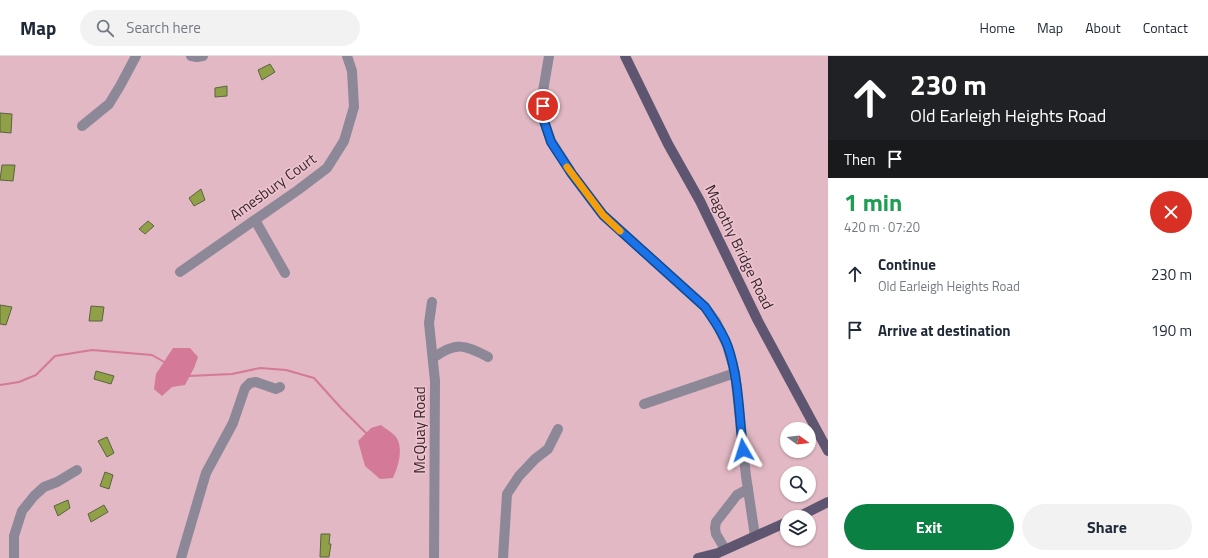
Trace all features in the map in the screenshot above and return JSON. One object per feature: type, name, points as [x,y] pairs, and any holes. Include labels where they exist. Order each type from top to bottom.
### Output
[{"type":"main road","name":"Magothy Bridge Road","points":[[625,56],[668,144],[700,201],[758,321],[828,451]]},
{"type":"main road","points":[[812,510],[828,502]]},
{"type":"main road","points":[[698,558],[725,549],[780,525]]},
{"type":"street","points":[[82,126],[109,104],[136,56]]},
{"type":"street","points":[[191,56],[203,56]]},
{"type":"street","name":"Amesbury Court","points":[[180,272],[328,168],[344,141],[354,107],[352,71],[347,56]]},
{"type":"street","points":[[549,56],[543,91],[544,121],[551,142],[572,174],[603,215],[705,307],[716,322],[727,345],[735,373],[748,489],[755,536]]},
{"type":"street","points":[[255,220],[285,273]]},
{"type":"street","name":"McQuay Road","points":[[432,302],[430,323],[435,381],[434,558]]},
{"type":"street","points":[[433,358],[452,347],[463,346],[488,357]]},
{"type":"street","points":[[644,404],[735,373]]},
{"type":"street","points":[[181,558],[206,473],[233,423],[245,388],[250,383],[256,382],[276,389],[280,387]]},
{"type":"street","points":[[503,558],[507,494],[518,476],[535,459],[548,449],[558,429]]},
{"type":"street","points":[[14,558],[14,536],[22,511],[34,496],[44,487],[57,482],[78,470]]},
{"type":"street","points":[[725,549],[716,534],[716,522],[737,495],[748,489]]},
{"type":"shaded area","points":[[173,348],[190,348],[198,357],[185,385],[172,387],[162,396],[154,389],[156,374]]},
{"type":"shaded area","points":[[381,425],[396,437],[400,447],[397,469],[393,478],[380,479],[365,466],[358,441],[371,428]]},
{"type":"building","points":[[270,64],[275,72],[262,80],[258,70]]},
{"type":"building","points":[[227,86],[227,96],[215,97],[215,88]]},
{"type":"building","points":[[0,113],[12,114],[11,133],[0,132]]},
{"type":"building","points":[[2,165],[15,165],[13,181],[0,180]]},
{"type":"building","points":[[201,189],[205,200],[194,206],[189,198]]},
{"type":"building","points":[[148,221],[154,226],[145,234],[139,229]]},
{"type":"building","points":[[0,305],[12,307],[6,325],[0,324]]},
{"type":"building","points":[[91,306],[104,307],[102,321],[89,321]]},
{"type":"building","points":[[96,371],[114,376],[111,384],[94,379]]},
{"type":"building","points":[[107,437],[114,453],[107,457],[98,441]]},
{"type":"building","points":[[105,472],[113,475],[109,489],[100,486]]},
{"type":"building","points":[[68,500],[70,508],[58,516],[54,506]]},
{"type":"building","points":[[104,505],[108,512],[91,522],[88,514]]},
{"type":"building","points":[[321,534],[330,534],[329,544],[331,544],[329,557],[320,557]]},
{"type":"waterway","points":[[0,385],[19,382],[36,375],[55,356],[92,350],[152,355],[166,363]]},
{"type":"waterway","points":[[189,376],[232,374],[260,368],[286,370],[314,378],[367,434]]},
{"type":"slow traffic","points":[[567,167],[603,215],[620,231]]},
{"type":"route","points":[[543,106],[544,121],[551,142],[572,174],[603,215],[705,307],[716,322],[727,345],[735,373],[743,450]]}]
